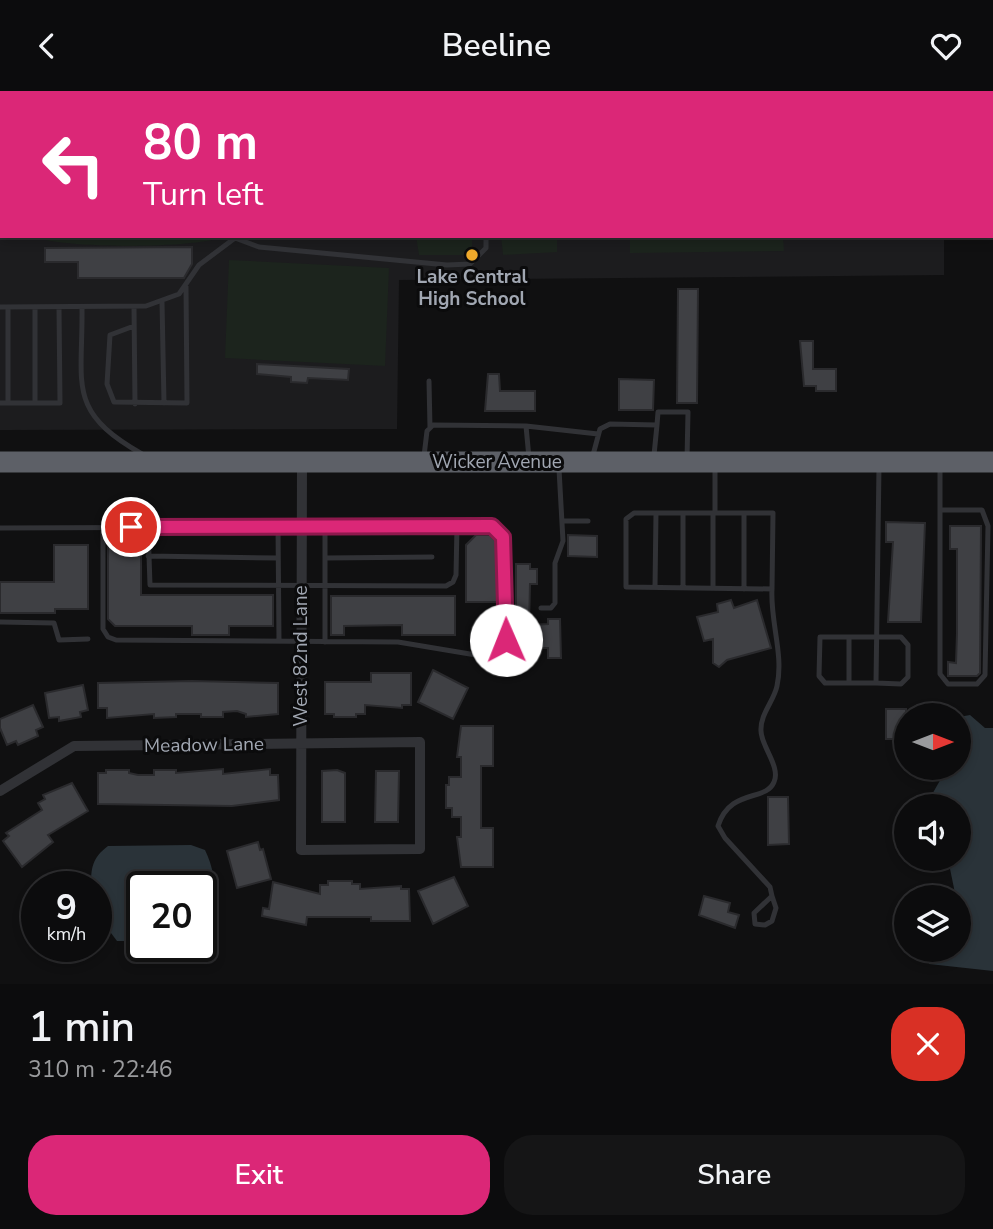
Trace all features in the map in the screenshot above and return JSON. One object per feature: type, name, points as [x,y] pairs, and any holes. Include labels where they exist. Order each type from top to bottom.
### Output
[{"type":"highway","name":"Wicker Avenue","points":[[0,462],[993,462]]},
{"type":"street","name":"West 82nd Lane","points":[[301,850],[302,462]]},
{"type":"street","name":"Meadow Lane","points":[[0,791],[74,746],[420,742],[420,849],[301,850]]},
{"type":"lane","points":[[0,307],[134,307],[162,303],[179,294],[199,265],[235,238]]},
{"type":"lane","points":[[238,238],[260,247],[447,265],[471,264],[478,253],[486,248],[486,238]]},
{"type":"lane","points":[[134,326],[110,335],[107,384],[114,402],[187,403],[187,286]]},
{"type":"lane","points":[[162,303],[164,403]]},
{"type":"lane","points":[[8,307],[8,403]]},
{"type":"lane","points":[[35,307],[35,403]]},
{"type":"lane","points":[[0,404],[60,403],[59,307]]},
{"type":"lane","points":[[82,307],[86,405],[106,432],[156,462]]},
{"type":"lane","points":[[134,307],[135,404]]},
{"type":"lane","points":[[429,381],[430,428]]},
{"type":"lane","points":[[654,462],[658,412],[688,412],[687,462]]},
{"type":"lane","points":[[591,462],[598,434],[610,424],[657,425]]},
{"type":"lane","points":[[424,462],[426,431],[433,425],[526,426],[598,434]]},
{"type":"lane","points":[[526,426],[529,462]]},
{"type":"lane","points":[[541,608],[551,608],[555,603],[555,563],[563,541],[559,462]]},
{"type":"lane","points":[[713,588],[715,462]]},
{"type":"lane","points":[[876,684],[879,462]]},
{"type":"lane","points":[[940,462],[940,510],[940,674],[948,684],[977,684],[985,675],[988,526],[982,510],[940,510]]},
{"type":"lane","points":[[772,589],[626,587],[626,519],[635,513],[773,513],[772,589],[777,686],[761,731],[775,773],[774,782],[768,790],[732,803],[718,825],[725,838],[765,879],[772,896],[776,908],[772,921],[765,925],[755,923],[754,913],[772,896]]},
{"type":"lane","points":[[655,587],[656,513]]},
{"type":"lane","points":[[682,588],[683,513]]},
{"type":"lane","points":[[744,513],[744,589]]},
{"type":"lane","points":[[562,521],[588,521]]},
{"type":"lane","points":[[148,527],[150,585],[325,587],[446,586],[453,582],[456,575],[457,526]]},
{"type":"lane","points":[[0,527],[492,526],[503,537],[506,640],[502,652],[494,656],[482,656],[398,642],[116,640],[108,637],[103,629],[103,527]]},
{"type":"lane","points":[[278,527],[279,642]]},
{"type":"lane","points":[[325,527],[325,642]]},
{"type":"lane","points":[[148,556],[278,558]]},
{"type":"lane","points":[[325,558],[432,557]]},
{"type":"lane","points":[[0,622],[54,623],[59,640],[88,639]]},
{"type":"lane","points":[[820,637],[849,637],[901,637],[908,645],[908,677],[901,684],[825,683],[819,676],[820,637]]},
{"type":"lane","points":[[849,637],[849,683]]},
{"type":"shaded area","name":"Lake Central High School","points":[[0,238],[944,238],[944,275],[399,280],[397,429],[0,430]]},
{"type":"shaded area","points":[[39,238],[218,238],[188,243],[129,246]]},
{"type":"shaded area","points":[[416,238],[472,238],[472,253],[469,255],[419,255]]},
{"type":"shaded area","points":[[501,238],[557,238],[557,252],[503,255]]},
{"type":"shaded area","points":[[630,238],[783,238],[784,251],[630,253]]},
{"type":"shaded area","points":[[229,260],[389,268],[385,366],[225,358]]},
{"type":"shaded area","points":[[971,716],[985,728],[993,728],[993,971],[929,964],[971,962],[971,885],[953,885],[950,871],[971,871],[971,794],[932,794],[940,781],[971,781]]},
{"type":"shaded area","points":[[191,845],[205,850],[212,871],[126,871],[126,941],[117,941],[112,934],[112,871],[92,871],[99,855],[108,846]]},
{"type":"building","points":[[192,247],[192,264],[184,278],[78,278],[78,262],[45,262],[45,248]]},
{"type":"building","points":[[678,289],[698,289],[697,403],[677,403]]},
{"type":"building","points":[[800,341],[813,341],[813,369],[836,369],[836,391],[816,391],[816,386],[804,386]]},
{"type":"building","points":[[257,364],[349,369],[348,380],[308,378],[307,383],[291,382],[291,377],[257,374]]},
{"type":"building","points":[[488,374],[499,374],[500,391],[535,391],[535,411],[485,411]]},
{"type":"building","points":[[619,379],[654,380],[653,410],[619,410]]},
{"type":"building","points":[[886,522],[925,523],[921,622],[888,622],[893,542],[886,542]]},
{"type":"building","points":[[950,526],[981,526],[980,673],[977,676],[948,676],[948,662],[956,663],[957,633],[957,549],[950,549]]},
{"type":"building","points":[[117,535],[131,535],[141,545],[141,595],[273,595],[273,626],[229,626],[229,635],[192,635],[192,626],[115,626],[108,619],[108,543]]},
{"type":"building","points":[[476,535],[490,535],[498,543],[500,602],[466,602],[466,545]]},
{"type":"building","points":[[568,535],[597,536],[597,557],[568,556]]},
{"type":"building","points":[[54,545],[88,545],[88,609],[55,609],[55,613],[0,613],[0,582],[54,582]]},
{"type":"building","points":[[516,564],[530,564],[530,569],[537,569],[537,584],[530,584],[529,626],[516,626]]},
{"type":"building","points":[[331,596],[455,596],[455,635],[402,635],[402,625],[344,626],[344,635],[331,635]]},
{"type":"building","points":[[731,600],[734,608],[757,600],[771,648],[727,660],[719,667],[713,663],[713,639],[704,641],[697,617],[718,612],[717,604]]},
{"type":"building","points":[[548,619],[560,619],[561,658],[548,658],[548,648],[530,648],[530,625],[548,624]]},
{"type":"building","points":[[433,670],[468,688],[453,719],[418,702]]},
{"type":"building","points":[[371,673],[411,673],[411,705],[402,705],[402,708],[365,705],[365,714],[356,714],[356,717],[334,717],[334,714],[325,714],[325,682],[371,682]]},
{"type":"building","points":[[98,683],[278,683],[278,714],[246,717],[246,714],[237,711],[223,712],[223,717],[176,714],[176,717],[154,718],[154,714],[107,718],[107,708],[98,708]]},
{"type":"building","points":[[83,685],[88,710],[80,712],[81,717],[59,721],[59,717],[49,718],[45,693]]},
{"type":"building","points":[[33,705],[43,727],[36,730],[38,736],[18,745],[16,741],[7,745],[0,728],[0,719]]},
{"type":"building","points":[[886,709],[894,709],[894,739],[886,739]]},
{"type":"building","points":[[461,726],[493,726],[493,766],[481,766],[481,828],[493,828],[493,867],[461,867],[457,837],[461,837],[461,817],[452,817],[452,808],[446,808],[446,785],[449,785],[449,777],[461,777],[461,757],[457,757]]},
{"type":"building","points":[[223,769],[223,774],[270,769],[270,775],[278,775],[279,800],[232,806],[98,804],[98,773],[106,773],[106,770],[129,770],[129,773],[138,775],[154,775],[154,770],[176,770],[176,773]]},
{"type":"building","points":[[337,770],[345,773],[345,822],[322,822],[322,771]]},
{"type":"building","points":[[376,771],[399,771],[398,822],[375,822]]},
{"type":"building","points":[[72,783],[88,811],[48,835],[53,842],[22,867],[3,841],[9,836],[6,833],[42,810],[38,803],[45,799],[43,795]]},
{"type":"building","points":[[768,797],[788,797],[789,844],[768,845]]},
{"type":"building","points":[[258,842],[260,850],[263,849],[271,879],[237,888],[227,851]]},
{"type":"building","points":[[454,877],[468,906],[433,924],[418,891]]},
{"type":"building","points":[[328,881],[352,881],[352,884],[360,884],[360,889],[401,886],[401,889],[409,889],[410,921],[371,921],[371,917],[307,917],[306,925],[262,916],[263,908],[269,909],[273,882],[320,894],[320,885],[328,885]]},
{"type":"building","points":[[704,896],[730,903],[728,912],[739,915],[735,928],[699,915]]},
{"type":"place","name":"Lake Central High School","points":[[472,255]]},
{"type":"route","points":[[131,527],[492,526],[499,530],[503,537],[506,640]]}]
